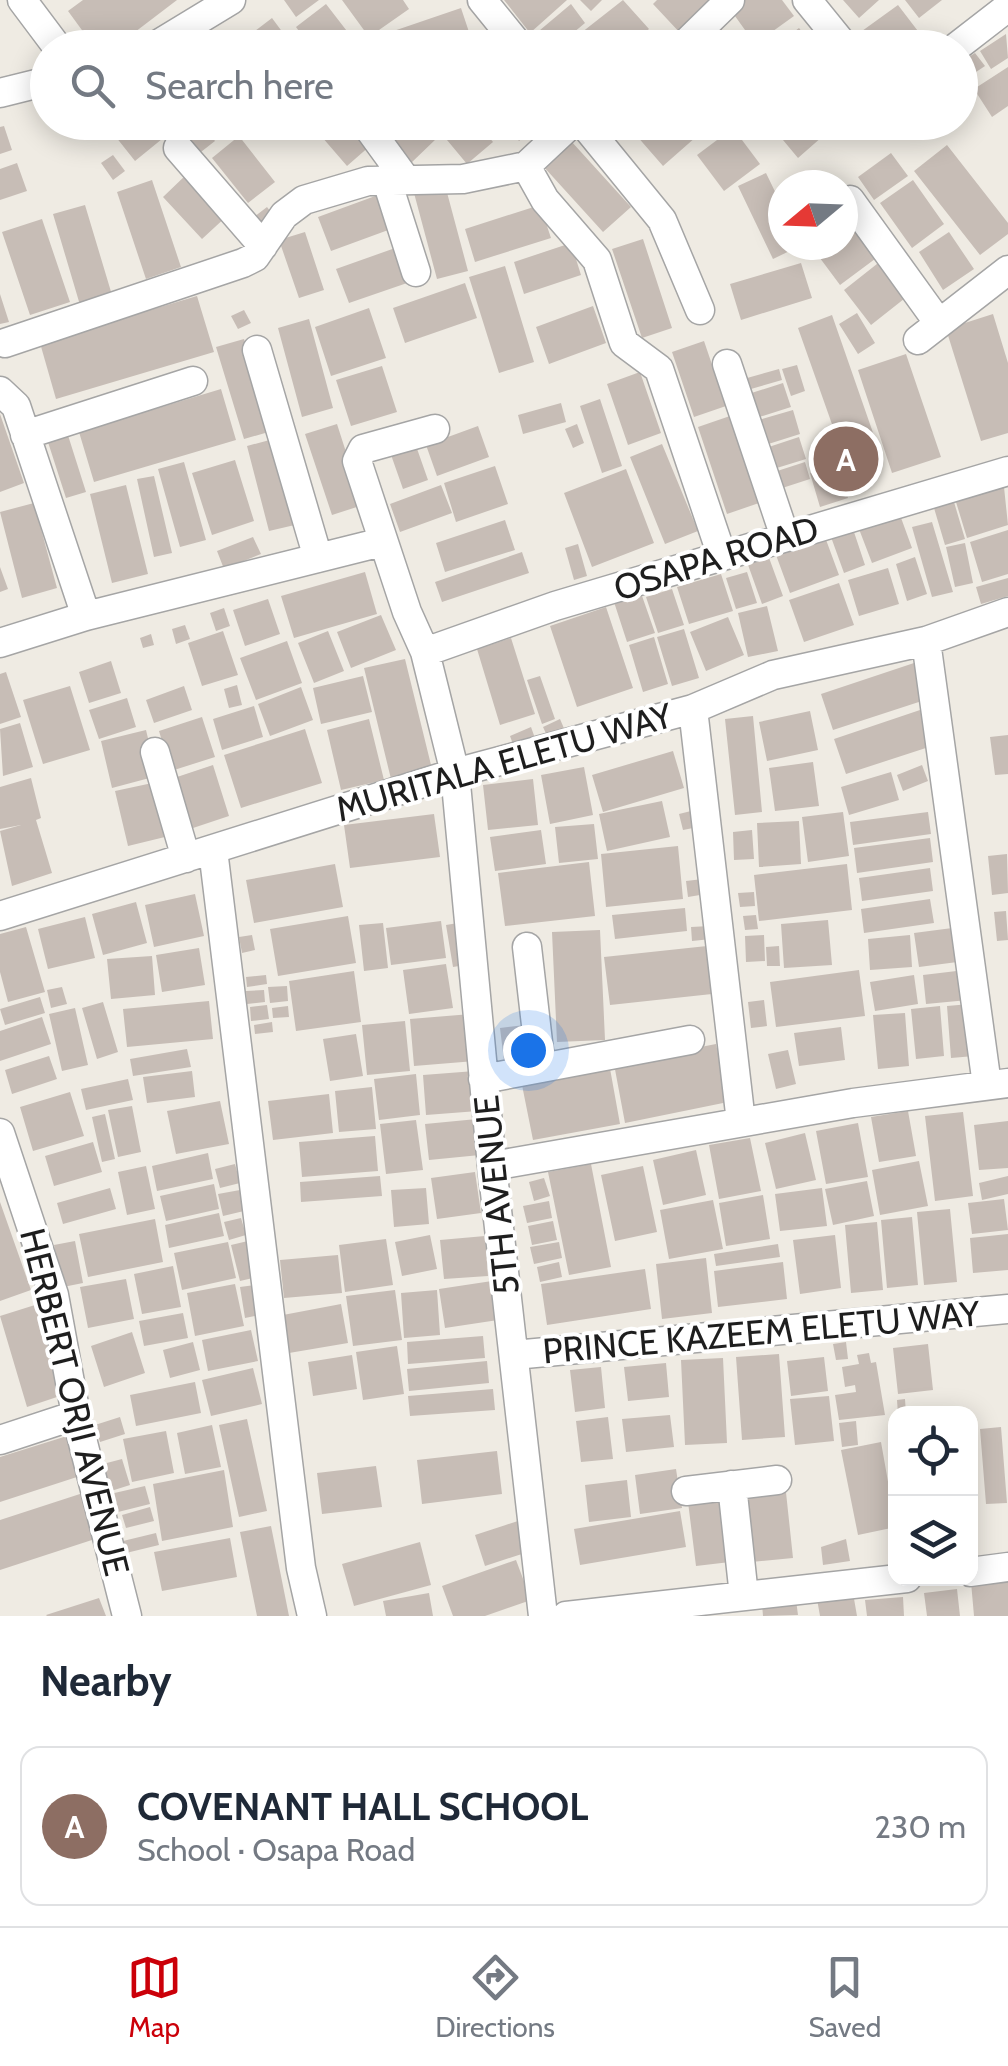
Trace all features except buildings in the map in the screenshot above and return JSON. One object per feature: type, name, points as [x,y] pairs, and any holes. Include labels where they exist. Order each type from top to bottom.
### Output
[{"type":"street","points":[[22,0],[44,30]]},
{"type":"street","points":[[182,30],[231,0]]},
{"type":"street","points":[[482,0],[506,30]]},
{"type":"street","points":[[699,30],[730,0]]},
{"type":"street","points":[[807,0],[831,30]]},
{"type":"street","points":[[978,30],[1008,7]]},
{"type":"street","points":[[0,93],[30,86]]},
{"type":"street","points":[[374,140],[395,178],[416,272]]},
{"type":"street","points":[[5,343],[243,263],[263,246],[284,215],[304,200],[395,178],[464,178],[526,166],[554,140]]},
{"type":"street","points":[[597,140],[662,220],[700,310]]},
{"type":"street","points":[[178,148],[263,246]]},
{"type":"street","points":[[526,166],[545,200],[597,260],[624,343],[659,368],[722,556]]},
{"type":"street","points":[[858,213],[928,330],[1008,270]]},
{"type":"street","points":[[256,350],[318,558]]},
{"type":"street","points":[[727,364],[785,537]]},
{"type":"street","points":[[25,435],[194,381]]},
{"type":"street","points":[[0,391],[16,406],[86,616]]},
{"type":"street","name":"5TH AVENUE","points":[[435,428],[364,449],[356,461],[382,542],[426,652],[454,774],[492,1166],[543,1616]]},
{"type":"street","name":"OSAPA ROAD","points":[[426,652],[555,606],[1008,471]]},
{"type":"street","points":[[0,643],[86,616],[382,542]]},
{"type":"street","name":"MURITALA ELETU WAY","points":[[0,916],[454,774],[693,709],[773,676],[926,641],[1008,612]]},
{"type":"street","points":[[492,1166],[741,1122],[997,1084],[926,641]]},
{"type":"street","points":[[693,709],[741,1122]]},
{"type":"street","points":[[155,752],[200,854],[301,1568],[312,1616]]},
{"type":"street","points":[[527,947],[541,1068]]},
{"type":"street","points":[[484,1079],[690,1040]]},
{"type":"street","name":"HERBERT ORJI AVENUE","points":[[0,1133],[8,1179],[54,1295],[76,1415],[127,1616]]},
{"type":"street","name":"PRINCE KAZEEM ELETU WAY","points":[[514,1355],[1008,1309]]},
{"type":"street","points":[[0,1440],[76,1415]]},
{"type":"street","points":[[686,1491],[777,1480]]},
{"type":"street","points":[[732,1486],[744,1596]]},
{"type":"street","points":[[978,1571],[1008,1568]]},
{"type":"street","points":[[566,1616],[888,1580]]},
{"type":"place","name":"COVENANT HALL SCHOOL","points":[[846,459]]}]
